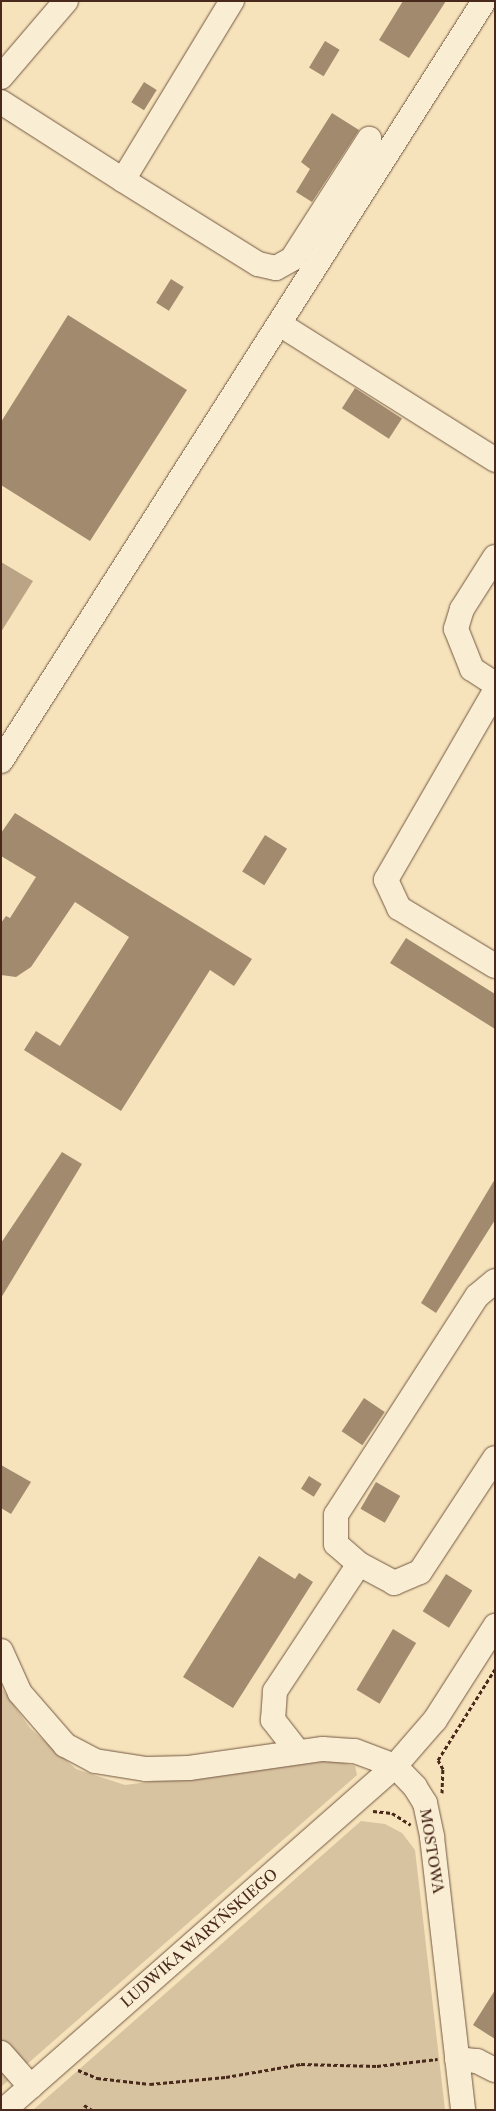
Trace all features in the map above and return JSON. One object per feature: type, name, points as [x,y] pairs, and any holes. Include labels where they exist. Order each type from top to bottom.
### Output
[{"type":"street","points":[[1,77],[66,1]]},
{"type":"street","points":[[123,180],[232,1]]},
{"type":"street","points":[[1,761],[281,326],[484,1]]},
{"type":"street","points":[[1,102],[258,264],[276,268],[292,259],[369,139]]},
{"type":"street","points":[[281,326],[495,460]]},
{"type":"street","points":[[495,558],[462,609],[456,629],[472,670],[495,684]]},
{"type":"street","points":[[495,691],[386,880],[399,908],[495,966]]},
{"type":"street","points":[[495,1281],[477,1296],[336,1514],[336,1544],[359,1564],[394,1583],[420,1572],[495,1458]]},
{"type":"street","points":[[298,1752],[273,1720],[275,1691],[359,1564]]},
{"type":"street","points":[[1,1651],[20,1693],[65,1746],[95,1761],[146,1769],[189,1768],[298,1752],[355,1751],[394,1766],[435,1720],[493,1632]]},
{"type":"street","name":"MOSTOWA","points":[[394,1766],[425,1803],[449,2059],[463,2110]]},
{"type":"street","name":"LUDWIKA WARYŃSKIEGO","points":[[4,2110],[394,1766]]},
{"type":"street","points":[[1,2053],[31,2087]]},
{"type":"street","points":[[449,2059],[477,2061],[495,2070]]},
{"type":"path","points":[[438,1760],[495,1669]]},
{"type":"path","points":[[71,2067],[97,2078],[150,2084],[226,2077],[301,2064],[377,2066],[449,2059]]},
{"type":"path","points":[[84,2105],[92,2110]]},
{"type":"shaded area","points":[[1,562],[33,581],[1,632]]},
{"type":"shaded area","points":[[1,1687],[30,1728],[76,1769],[125,1785],[306,1761],[334,1761],[355,1766],[357,1775],[1,2087]]},
{"type":"shaded area","points":[[361,1821],[385,1824],[402,1833],[415,1850],[445,2110],[33,2110]]},
{"type":"building","points":[[403,1],[446,1],[409,58],[379,40]]},
{"type":"building","points":[[325,41],[340,50],[324,76],[309,68]]},
{"type":"building","points":[[144,82],[157,90],[144,110],[131,102]]},
{"type":"building","points":[[332,113],[359,130],[312,202],[296,192],[310,169],[301,162]]},
{"type":"building","points":[[171,279],[184,287],[169,311],[156,303]]},
{"type":"building","points":[[68,315],[187,390],[90,541],[1,485],[1,422]]},
{"type":"building","points":[[355,388],[402,418],[389,439],[342,408]]},
{"type":"building","points":[[15,813],[252,959],[234,986],[210,970],[121,1111],[24,1050],[36,1031],[60,1046],[129,937],[75,902],[31,967],[16,977],[1,975],[1,923],[6,916],[10,918],[36,877],[1,856],[1,833]]},
{"type":"building","points":[[265,835],[287,849],[264,885],[242,871]]},
{"type":"building","points":[[406,938],[495,994],[495,1029],[390,963]]},
{"type":"building","points":[[62,1152],[82,1164],[1,1298],[1,1243]]},
{"type":"building","points":[[495,1179],[495,1220],[436,1313],[421,1303]]},
{"type":"building","points":[[364,1398],[385,1412],[362,1445],[342,1431]]},
{"type":"building","points":[[1,1465],[31,1482],[11,1514],[1,1508]]},
{"type":"building","points":[[309,1476],[322,1484],[314,1497],[301,1489]]},
{"type":"building","points":[[376,1482],[400,1496],[385,1523],[360,1509]]},
{"type":"building","points":[[259,1556],[295,1579],[299,1573],[313,1582],[233,1708],[183,1677]]},
{"type":"building","points":[[446,1574],[472,1590],[449,1628],[423,1611]]},
{"type":"building","points":[[393,1629],[416,1643],[380,1704],[356,1690]]},
{"type":"building","points":[[495,1990],[495,2039],[473,2025]]}]
